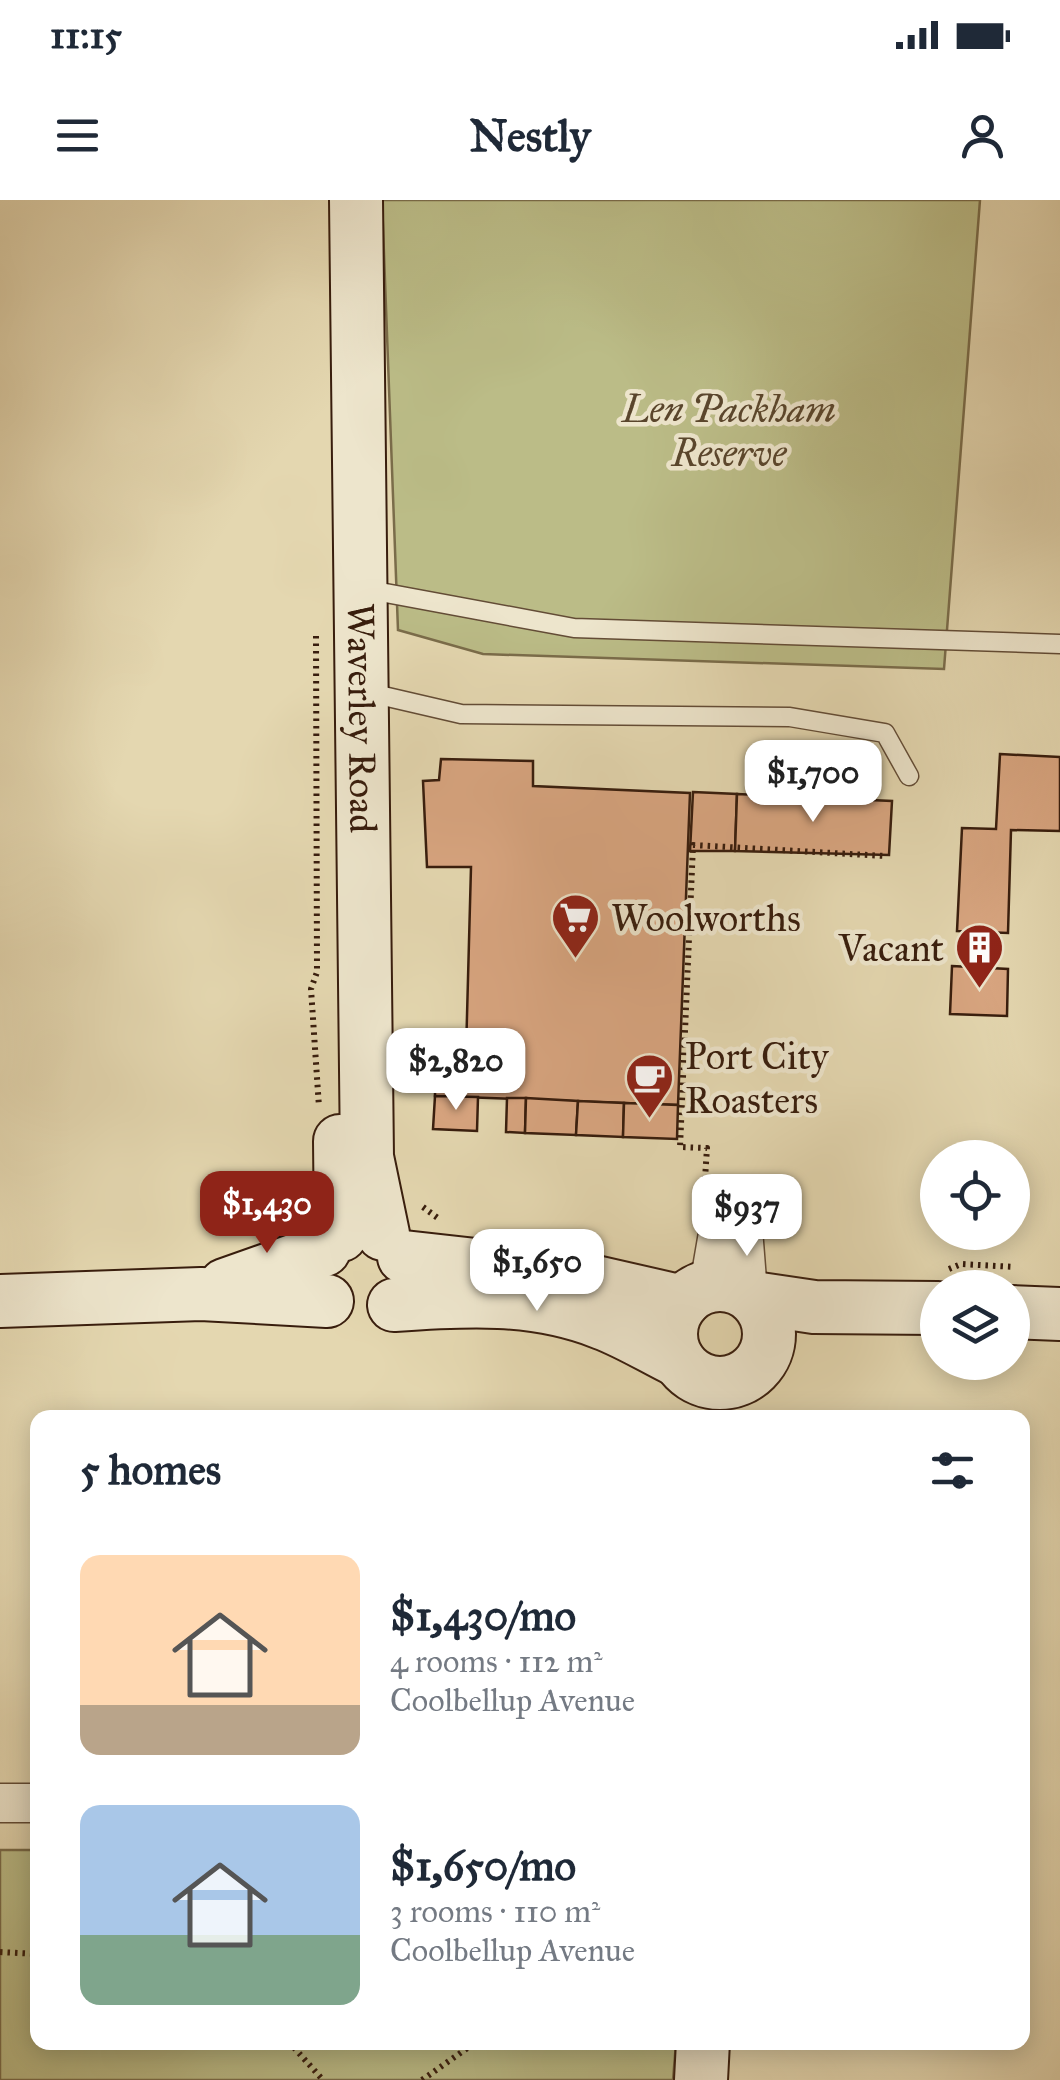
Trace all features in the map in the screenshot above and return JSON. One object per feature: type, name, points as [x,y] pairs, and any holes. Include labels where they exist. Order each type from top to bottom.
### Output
[{"type":"street","name":"Waverley Road","points":[[331,200],[338,598],[362,1264]]},
{"type":"street","name":"Waverley Road","points":[[356,200],[338,598],[360,698],[367,1157],[362,1264]]},
{"type":"street","points":[[362,1264],[474,1299],[539,1304],[602,1323],[688,1384],[751,1384],[858,1336],[920,1335]]},
{"type":"street","points":[[0,1301],[201,1294],[362,1264],[565,1274],[814,1307],[920,1308]]},
{"type":"street","points":[[723,1295],[770,1328],[751,1384]]},
{"type":"street","points":[[688,1384],[671,1332],[723,1295]]},
{"type":"street","points":[[0,1803],[30,1802]]},
{"type":"street","points":[[701,2080],[703,2050]]},
{"type":"lane","points":[[338,598],[574,628],[1060,644]]},
{"type":"lane","points":[[360,698],[379,695],[460,714],[790,717],[885,733],[908,776]]},
{"type":"path","points":[[324,1124],[316,1096],[311,989],[316,972],[338,598]]},
{"type":"path","points":[[705,1179],[707,1148],[680,1147],[693,844],[885,856]]},
{"type":"path","points":[[0,1952],[30,1954]]},
{"type":"path","points":[[296,2050],[323,2080]]},
{"type":"path","points":[[422,2080],[465,2050]]},
{"type":"green space","name":"Len Packham Reserve","points":[[382,200],[980,200],[944,669],[483,654],[398,630]]},
{"type":"green space","points":[[0,1850],[30,1850],[30,2050],[675,2050],[673,2080],[0,2080]]},
{"type":"building","points":[[1000,754],[1060,757],[1060,831],[1011,830],[1008,933],[957,931],[962,828],[996,829]]},
{"type":"building","name":"Woolworths","points":[[441,759],[533,761],[533,786],[690,793],[678,1105],[435,1096],[435,1053],[466,1053],[471,867],[427,867],[423,781],[439,780]]},
{"type":"building","points":[[693,792],[737,794],[735,851],[690,851]]},
{"type":"building","points":[[737,794],[892,801],[889,855],[735,851]]},
{"type":"building","name":"Vacant","points":[[952,966],[1008,969],[1007,1016],[950,1014]]},
{"type":"building","points":[[435,1096],[478,1097],[477,1131],[433,1129]]},
{"type":"building","points":[[507,1098],[526,1098],[525,1133],[506,1132]]},
{"type":"building","points":[[526,1098],[578,1101],[576,1135],[525,1133]]},
{"type":"building","points":[[578,1101],[624,1103],[623,1137],[576,1135]]},
{"type":"building","name":"Port City Roasters","points":[[624,1103],[678,1105],[677,1139],[623,1137]]},
{"type":"place","name":"Woolworths","points":[[576,960]]},
{"type":"place","name":"Vacant","points":[[979,990]]},
{"type":"place","name":"Port City Roasters","points":[[650,1120]]}]
